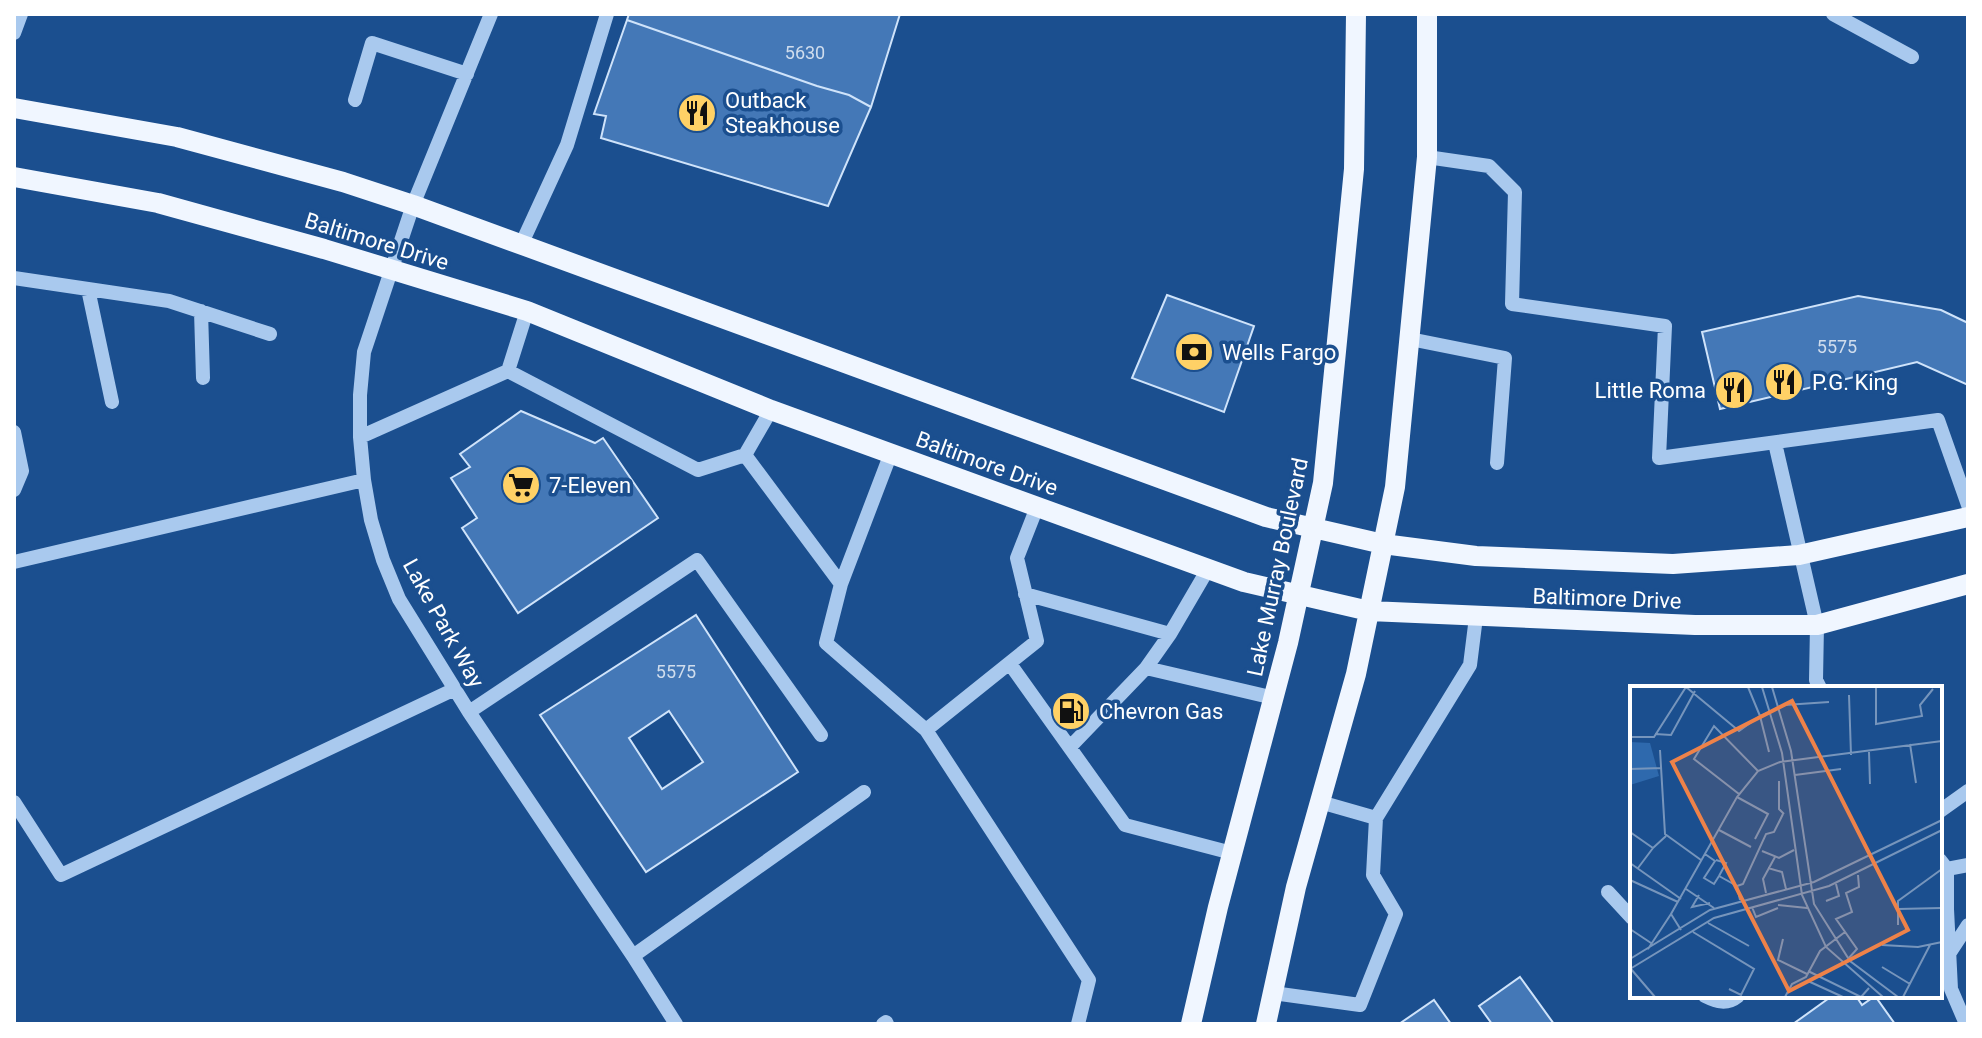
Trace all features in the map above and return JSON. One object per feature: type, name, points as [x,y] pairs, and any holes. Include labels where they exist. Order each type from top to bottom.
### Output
[{"type":"main road","name":"Lake Murray Boulevard","points":[[1191,1024],[1218,907],[1288,643],[1323,483],[1354,169],[1356,14]]},
{"type":"main road","points":[[1266,1024],[1296,887],[1356,674],[1395,487],[1427,157],[1427,14]]},
{"type":"main road","name":"Baltimore Drive","points":[[14,108],[177,137],[343,182],[1266,517],[1383,544],[1476,556],[1673,564],[1799,555],[1968,517]]},
{"type":"main road","name":"Baltimore Drive","points":[[14,177],[158,203],[527,311],[771,410],[1244,582],[1369,611],[1695,625],[1817,625],[1968,584]]},
{"type":"street","points":[[14,33],[21,14]]},
{"type":"street","name":"Lake Park Way","points":[[491,14],[413,205],[364,352],[360,437],[371,520],[399,599],[469,712],[676,1024]]},
{"type":"street","points":[[521,245],[567,145],[607,14]]},
{"type":"street","points":[[1833,14],[1912,57]]},
{"type":"street","points":[[355,100],[372,43],[467,74]]},
{"type":"street","points":[[1427,157],[1489,166],[1515,192],[1512,304],[1665,326],[1659,458],[1938,420],[1968,505]]},
{"type":"street","points":[[14,278],[169,301],[270,334]]},
{"type":"street","points":[[88,289],[112,402]]},
{"type":"street","points":[[201,311],[203,378]]},
{"type":"street","points":[[360,437],[508,371],[527,311]]},
{"type":"street","points":[[1410,339],[1505,358],[1497,463]]},
{"type":"street","points":[[508,371],[698,470],[745,455],[771,410]]},
{"type":"street","points":[[14,432],[22,471],[14,490]]},
{"type":"street","points":[[1775,443],[1817,625],[1816,680],[1819,686]]},
{"type":"street","points":[[891,453],[841,584],[826,643],[926,730],[1089,980],[1078,1024]]},
{"type":"street","points":[[745,455],[841,584]]},
{"type":"street","points":[[14,562],[364,480]]},
{"type":"street","points":[[926,730],[1037,641],[1017,558],[1037,507]]},
{"type":"street","points":[[469,712],[697,560],[821,735]]},
{"type":"street","points":[[1070,747],[1146,668],[1208,569]]},
{"type":"street","points":[[1025,594],[1170,634]]},
{"type":"street","points":[[1273,993],[1360,1005],[1396,914],[1373,875],[1376,818],[1470,665],[1476,617]]},
{"type":"street","points":[[1010,664],[1125,825],[1232,853]]},
{"type":"street","points":[[1146,668],[1274,698]]},
{"type":"street","points":[[14,802],[61,875],[455,689]]},
{"type":"street","points":[[1942,810],[1968,791]]},
{"type":"street","points":[[633,956],[864,792]]},
{"type":"street","points":[[1320,802],[1376,818]]},
{"type":"street","points":[[1966,1024],[1951,989],[1944,865],[1968,865]]},
{"type":"street","points":[[1608,892],[1630,916]]},
{"type":"street","points":[[1949,954],[1968,925]]},
{"type":"street","points":[[1709,998],[1717,1002],[1736,998]]},
{"type":"building","points":[[629,14],[900,14],[871,107],[849,95],[627,20]]},
{"type":"building","points":[[627,20],[849,95],[871,107],[828,206],[601,138],[606,116],[594,114]]},
{"type":"building","name":"Wells Fargo","points":[[1167,295],[1254,326],[1224,412],[1132,378]]},
{"type":"building","points":[[1858,296],[1941,310],[1968,323],[1968,385],[1917,362],[1720,409],[1702,332]]},
{"type":"building","points":[[521,411],[595,443],[603,438],[658,518],[518,613],[462,528],[477,518],[451,478],[470,467],[460,454]]},
{"type":"building","points":[[696,615],[798,772],[646,872],[540,715]],"holes":[[[669,711],[703,762],[662,789],[629,738]]]},
{"type":"building","points":[[1520,977],[1554,1024],[1492,1024],[1479,1006]]},
{"type":"building","points":[[1829,998],[1857,998],[1862,1005],[1876,998],[1895,1024],[1793,1024]]},
{"type":"building","points":[[1434,1000],[1451,1024],[1399,1024]]},
{"type":"place","name":"Outback Steakhouse","points":[[697,113]]},
{"type":"place","name":"Wells Fargo","points":[[1194,352]]},
{"type":"place","name":"P.G. King","points":[[1784,382]]},
{"type":"place","name":"Little Roma","points":[[1734,390]]},
{"type":"place","name":"7-Eleven","points":[[521,485]]},
{"type":"place","name":"Chevron Gas","points":[[1071,711]]}]
